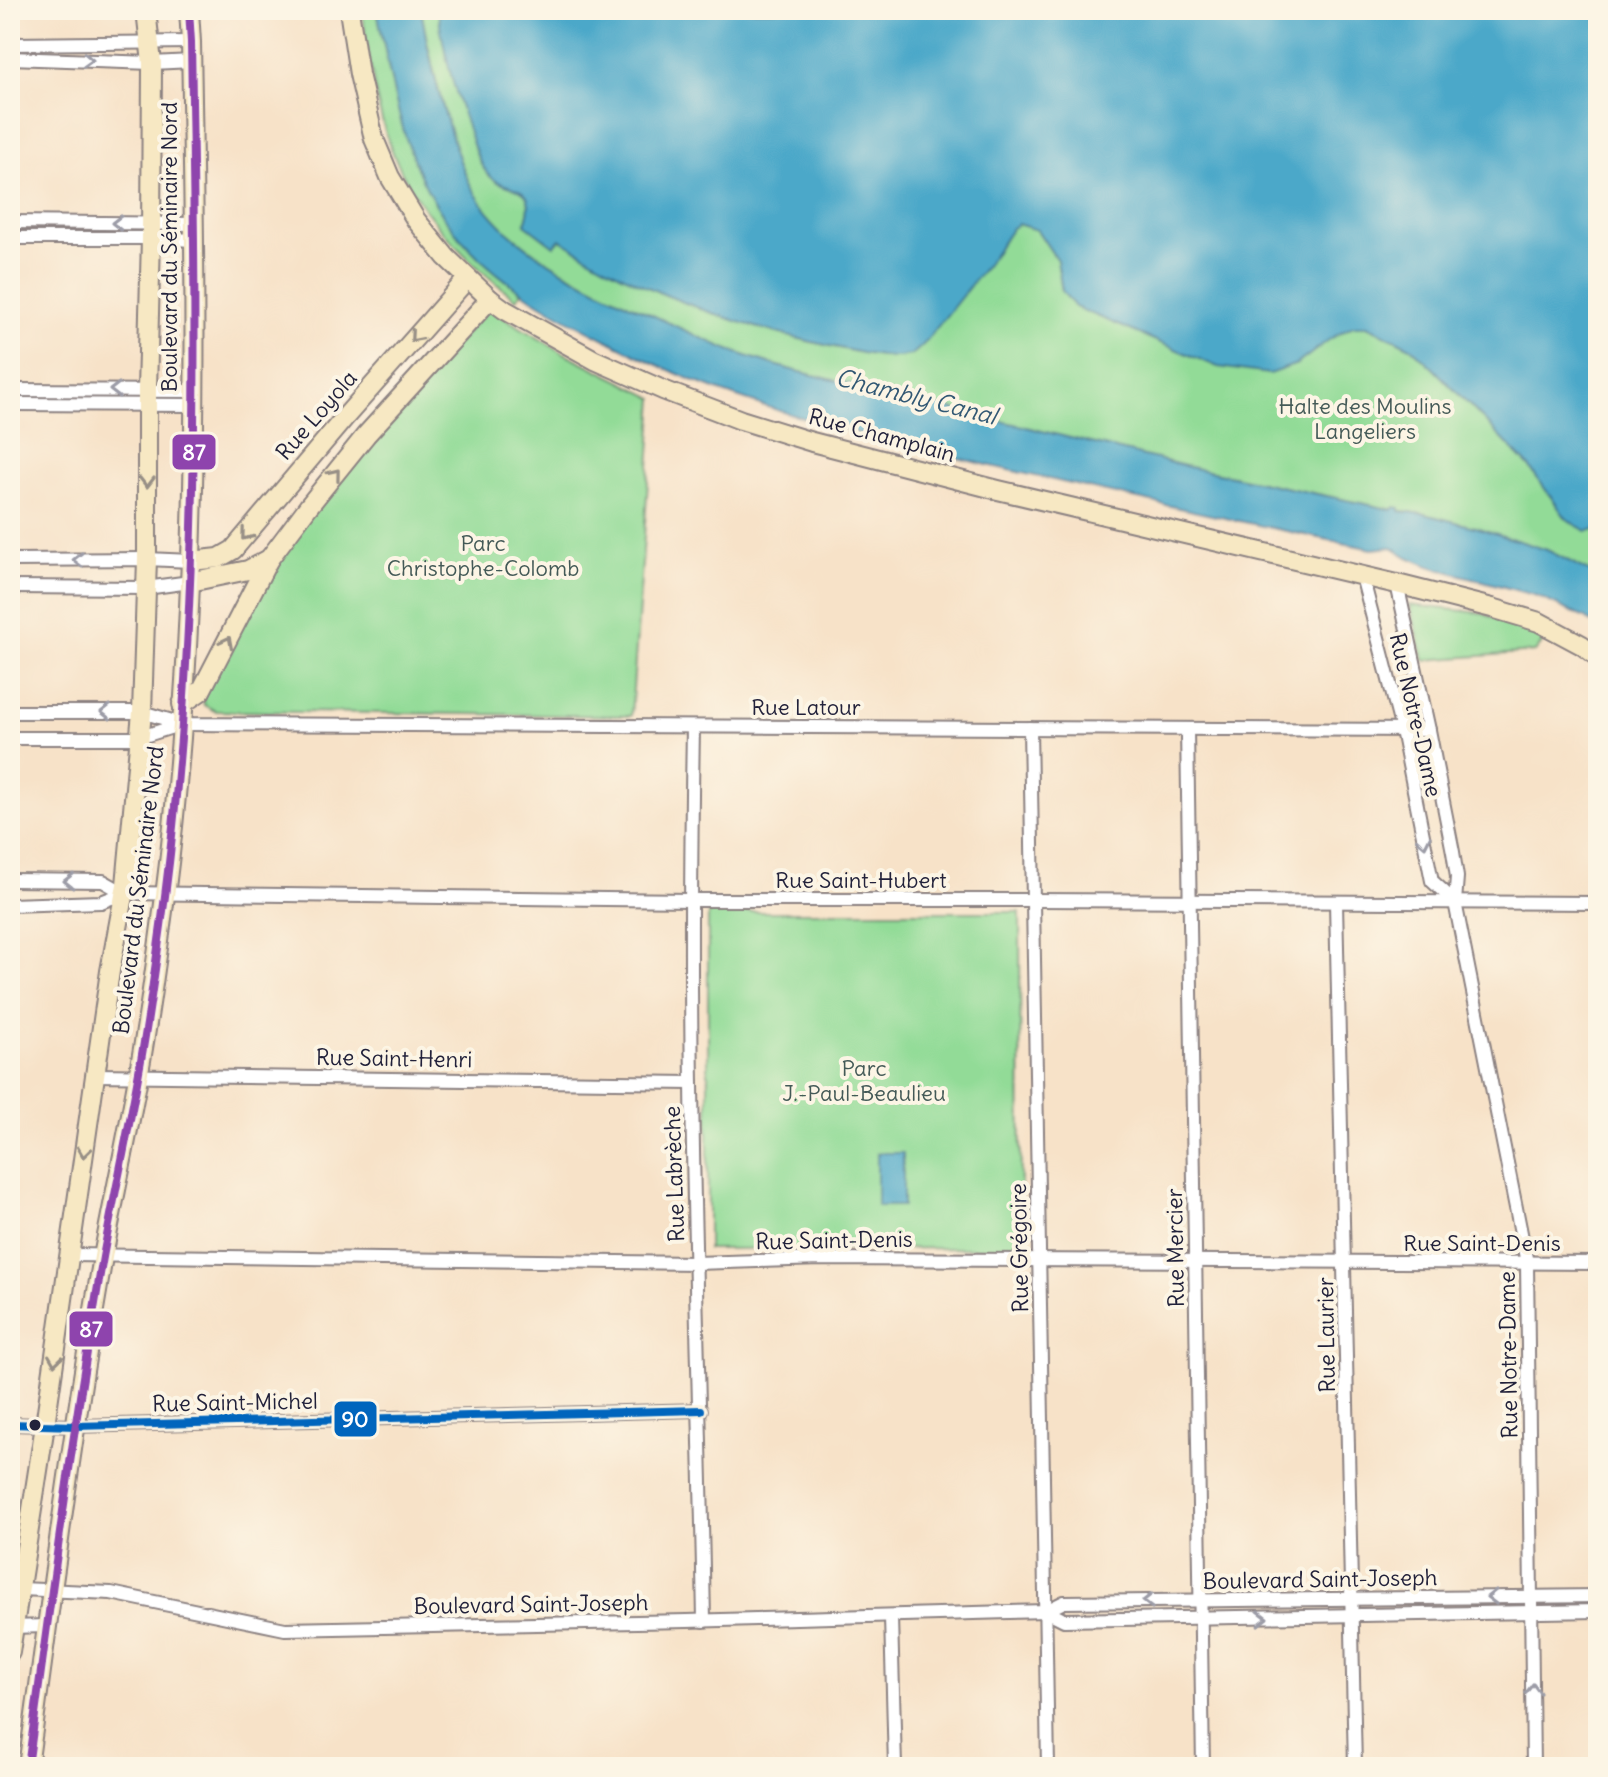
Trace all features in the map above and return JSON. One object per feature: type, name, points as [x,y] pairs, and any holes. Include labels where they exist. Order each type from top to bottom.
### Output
[{"type":"main road","name":"Boulevard du Séminaire Nord","points":[[10,1652],[124,893],[142,712],[147,559],[152,63],[146,10]]},
{"type":"main road","name":"Boulevard du Séminaire Nord","points":[[28,1767],[75,1426],[139,1075],[165,894],[182,724],[191,561],[193,398],[194,232],[189,10]]},
{"type":"main road","name":"Rue Champlain","points":[[349,10],[374,139],[386,168],[416,220],[446,257],[490,299],[595,360],[741,420],[812,442],[998,490],[1397,584],[1539,622],[1598,657]]},
{"type":"main road","name":"Rue Loyola","points":[[191,561],[219,558],[233,550],[467,279]]},
{"type":"main road","points":[[182,704],[201,691],[269,559],[308,507],[366,435],[490,299]]},
{"type":"main road","points":[[346,416],[366,435]]},
{"type":"main road","points":[[190,582],[248,570],[269,559]]},
{"type":"street","points":[[10,44],[191,42]]},
{"type":"street","points":[[10,58],[152,63],[192,61]]},
{"type":"street","points":[[10,222],[194,232]]},
{"type":"street","points":[[10,238],[151,231]]},
{"type":"street","points":[[10,390],[193,398]]},
{"type":"street","points":[[10,404],[147,397]]},
{"type":"street","points":[[10,560],[191,561]]},
{"type":"street","name":"Rue Notre-Dame","points":[[1362,576],[1402,730],[1432,881],[1455,902]]},
{"type":"street","points":[[10,587],[146,588],[190,582]]},
{"type":"street","name":"Rue Notre-Dame","points":[[1397,584],[1429,730],[1457,877],[1455,902],[1527,1263],[1533,1767]]},
{"type":"street","name":"Rue Latour","points":[[10,712],[142,712],[182,724],[1429,730]]},
{"type":"street","points":[[73,712],[73,738]]},
{"type":"street","name":"Rue Latour","points":[[10,738],[138,738],[182,724]]},
{"type":"street","name":"Rue Labrèche","points":[[693,727],[692,1083],[704,1621]]},
{"type":"street","name":"Rue Grégoire","points":[[1030,728],[1048,1767]]},
{"type":"street","name":"Rue Mercier","points":[[1187,729],[1203,1767]]},
{"type":"street","name":"Rue Saint-Hubert","points":[[10,880],[103,881],[124,893]]},
{"type":"street","name":"Rue Saint-Hubert","points":[[10,905],[101,902],[124,893],[691,900],[1598,903]]},
{"type":"street","name":"Rue Laurier","points":[[1336,902],[1355,1767]]},
{"type":"street","name":"Rue Saint-Henri","points":[[95,1075],[692,1083]]},
{"type":"street","name":"Rue Saint-Denis","points":[[70,1255],[696,1263],[820,1259],[1598,1263]]},
{"type":"street","name":"Rue Saint-Michel","points":[[10,1424],[75,1426],[701,1410]]},
{"type":"street","name":"Boulevard Saint-Joseph","points":[[21,1589],[111,1593],[285,1629],[891,1617],[1046,1611],[1064,1602],[1598,1596]]},
{"type":"street","name":"Boulevard Saint-Joseph","points":[[1046,1611],[1064,1620],[1598,1611]]},
{"type":"street","points":[[891,1617],[895,1767]]},
{"type":"street","points":[[12,1627],[47,1626]]},
{"type":"green space","points":[[362,10],[377,10],[405,134],[429,192],[445,219],[466,244],[522,293],[516,299],[457,247],[409,185],[382,122]]},
{"type":"green space","name":"Halte des Moulins Langeliers","points":[[421,10],[438,10],[442,36],[479,160],[495,180],[525,194],[529,210],[525,224],[554,246],[560,239],[658,291],[726,318],[797,339],[884,356],[913,354],[989,262],[1012,227],[1018,224],[1037,230],[1057,260],[1062,291],[1330,339],[1353,326],[1367,326],[1411,347],[1528,465],[1566,518],[1587,531],[1598,529],[1598,576],[1547,550],[1478,528],[1425,514],[1189,467],[788,369],[691,334],[566,272],[526,247],[491,215],[462,166],[446,119]]},
{"type":"green space","name":"Parc Christophe-Colomb","points":[[488,308],[560,351],[654,398],[631,716],[215,711],[204,705],[201,691],[271,568],[313,508]]},
{"type":"green space","points":[[1410,605],[1481,613],[1547,637],[1535,652],[1424,660]]},
{"type":"green space","name":"Parc J.-Paul-Beaulieu","points":[[708,912],[1020,912],[1021,1248],[708,1249]]},
{"type":"water","points":[[377,10],[421,10],[430,57],[456,150],[473,189],[509,233],[548,262],[591,286],[717,345],[788,369],[1189,467],[1393,510],[1400,508],[1400,511],[1478,528],[1547,550],[1598,576],[1598,627],[1537,596],[1429,566],[1392,547],[1372,549],[1275,529],[857,433],[718,390],[621,347],[512,285],[479,258],[443,216],[414,162],[404,133]]},
{"type":"water","points":[[438,10],[1598,10],[1598,529],[1587,531],[1566,518],[1528,465],[1411,347],[1367,326],[1353,326],[1297,364],[1269,374],[1218,367],[1075,307],[1062,291],[1057,260],[1037,230],[1018,224],[923,345],[914,353],[897,357],[853,351],[745,324],[658,292],[603,265],[560,239],[554,246],[525,224],[529,210],[525,194],[495,180],[479,158],[450,70]]},
{"type":"water","points":[[877,1153],[903,1153],[903,1206],[877,1206]]},
{"type":"transit line","name":"87","points":[[28,1767],[82,1384],[149,1010],[177,790],[185,683],[193,469],[194,255],[189,10]]},
{"type":"transit line","name":"90","points":[[10,1424],[75,1426],[701,1410]]},
{"type":"water label","name":"Chambly Canal","points":[[916,397]]}]
